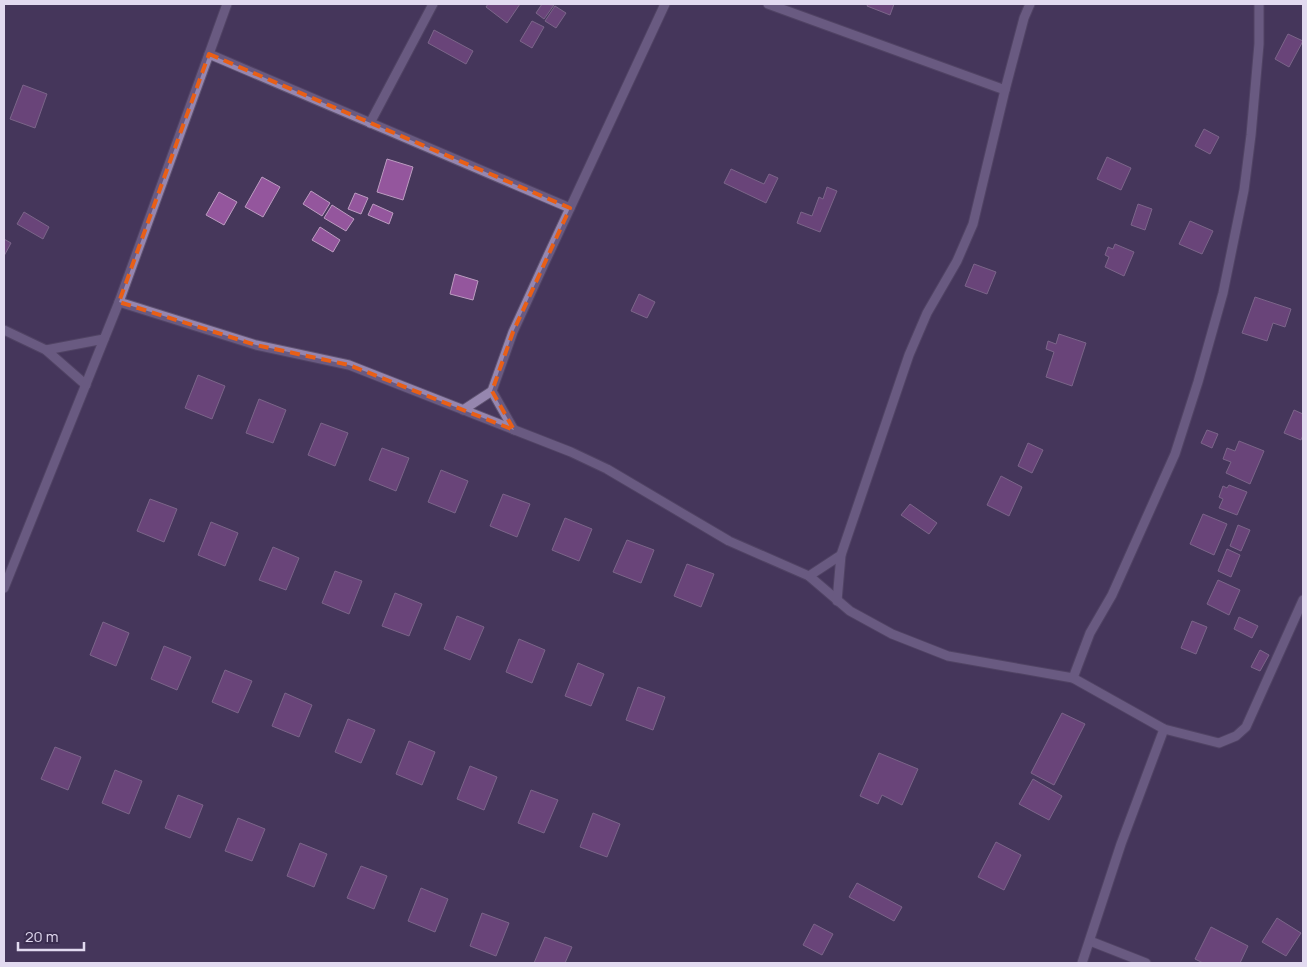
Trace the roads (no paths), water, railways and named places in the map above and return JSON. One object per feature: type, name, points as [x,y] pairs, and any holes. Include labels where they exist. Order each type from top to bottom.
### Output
[{"type":"street","points":[[4,588],[119,302],[227,4]]},
{"type":"street","points":[[370,123],[433,4]]},
{"type":"street","points":[[463,410],[492,391],[513,332],[665,4]]},
{"type":"street","points":[[768,4],[1005,90]]},
{"type":"street","points":[[837,600],[841,555],[909,355],[927,313],[957,261],[973,224],[1005,90],[1024,18],[1030,4]]},
{"type":"street","points":[[1073,678],[1090,634],[1112,595],[1175,454],[1223,293],[1244,190],[1251,135],[1259,44],[1259,4]]},
{"type":"street","points":[[209,54],[570,208]]},
{"type":"street","points":[[119,302],[256,345],[349,365],[571,452],[607,469],[729,541],[809,576],[866,621],[948,656],[1073,678],[1164,729],[1219,743],[1236,736],[1246,727],[1303,600]]},
{"type":"street","points":[[4,330],[46,350],[86,385]]},
{"type":"street","points":[[46,350],[104,339]]},
{"type":"street","points":[[492,391],[514,430]]},
{"type":"street","points":[[809,576],[841,555]]},
{"type":"street","points":[[4,559],[13,564]]},
{"type":"street","points":[[1082,963],[1121,844],[1164,729]]},
{"type":"street","points":[[1090,941],[1146,963]]}]
